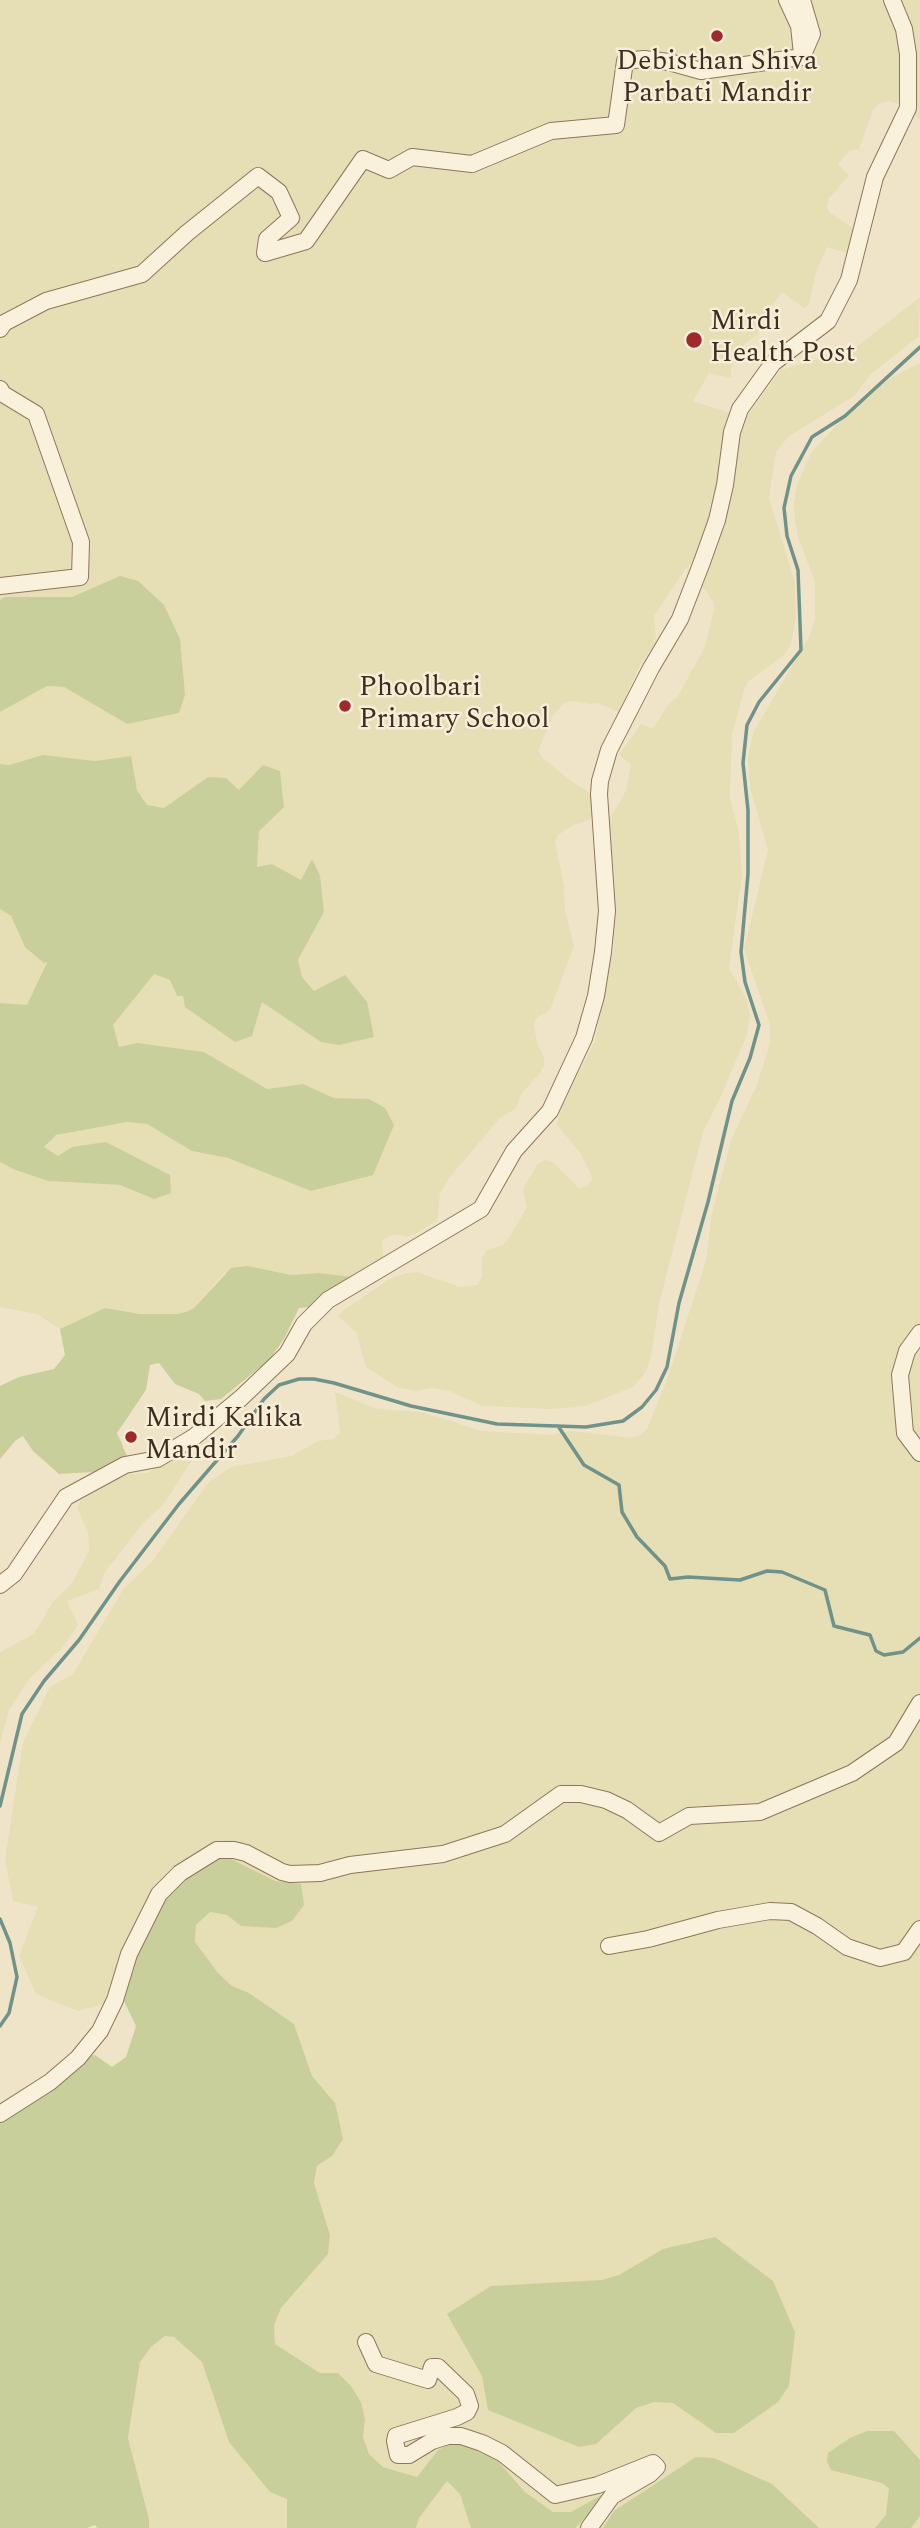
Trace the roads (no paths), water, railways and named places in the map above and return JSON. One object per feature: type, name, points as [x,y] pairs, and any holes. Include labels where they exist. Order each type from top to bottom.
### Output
[{"type":"street","points":[[787,0],[799,26],[802,57]]},
{"type":"street","points":[[802,0],[812,34],[802,57]]},
{"type":"street","points":[[0,1585],[15,1574],[66,1497],[125,1465],[157,1459],[194,1437],[242,1398],[287,1354],[304,1324],[328,1300],[481,1209],[514,1151],[551,1111],[562,1081],[575,1061],[596,996],[607,911],[599,794],[609,750],[651,668],[680,619],[702,562],[717,520],[732,432],[740,409],[773,363],[828,321],[849,280],[875,177],[908,108],[908,54],[904,29],[892,0]]},
{"type":"street","points":[[0,329],[4,323],[46,301],[142,274],[187,233],[258,176],[279,192],[291,218],[267,239],[265,253],[306,241],[363,159],[390,170],[412,157],[472,164],[551,131],[616,125],[625,61],[644,59],[669,62],[701,71],[802,57]]},
{"type":"street","points":[[0,389],[3,394],[36,414],[81,542],[80,577],[0,586]]},
{"type":"street","points":[[920,1333],[907,1350],[900,1375],[905,1433],[920,1453]]},
{"type":"street","points":[[0,2114],[50,2082],[100,2031],[115,2000],[129,1954],[159,1894],[180,1873],[217,1850],[246,1853],[290,1874],[320,1873],[350,1865],[443,1854],[505,1834],[561,1794],[581,1794],[606,1800],[627,1810],[659,1833],[689,1816],[760,1812],[852,1773],[896,1743],[920,1703]]},
{"type":"street","points":[[609,1947],[648,1940],[719,1920],[770,1911],[791,1912],[847,1947],[880,1958],[904,1952],[920,1929]]},
{"type":"street","points":[[366,2342],[376,2364],[428,2380],[432,2367],[438,2367],[466,2394],[470,2406],[467,2412],[457,2417],[396,2436],[398,2455],[409,2455],[432,2441],[448,2436],[461,2436],[502,2453],[555,2496],[598,2485],[653,2463],[657,2468],[612,2496],[590,2528]]},
{"type":"waterway","points":[[0,1806],[22,1714],[44,1681],[79,1640],[179,1504],[238,1436],[264,1399],[279,1385],[299,1379],[314,1379],[411,1406],[497,1424],[586,1427],[623,1421],[642,1407],[656,1390],[667,1367],[679,1303],[708,1202],[732,1101],[750,1058],[759,1025],[745,982],[741,952],[748,874],[748,810],[743,763],[747,725],[759,702],[801,650],[798,570],[787,536],[784,508],[791,476],[812,437],[845,416],[920,347]]},
{"type":"waterway","points":[[558,1426],[584,1465],[619,1485],[622,1512],[637,1537],[665,1566],[670,1579],[688,1577],[740,1580],[767,1571],[782,1572],[825,1590],[834,1626],[870,1635],[876,1651],[884,1655],[903,1652],[920,1638]]},
{"type":"waterway","points":[[0,1919],[10,1943],[17,1977],[9,2013],[0,2026]]},
{"type":"place","name":"Debisthan Shiva Parbati Mandir","points":[[717,36]]},
{"type":"place","name":"Mirdi Health Post","points":[[694,340]]},
{"type":"place","name":"Phoolbari Primary School","points":[[345,706]]},
{"type":"place","name":"Mirdi Kalika Mandir","points":[[131,1437]]}]
